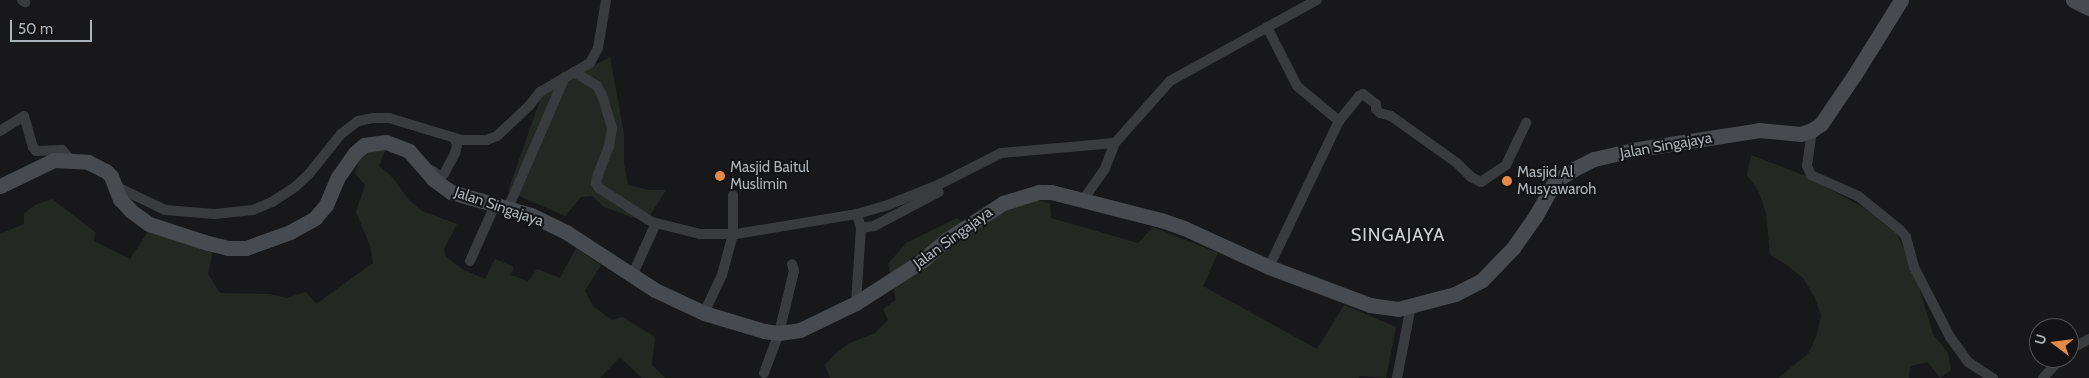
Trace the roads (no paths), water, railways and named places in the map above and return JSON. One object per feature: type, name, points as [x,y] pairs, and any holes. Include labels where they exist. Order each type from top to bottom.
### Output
[{"type":"street","points":[[114,185],[165,210],[216,214],[253,210],[272,202],[294,187],[309,174],[341,134],[358,121],[373,118],[389,118],[454,138],[488,140],[497,136],[530,106],[540,92],[590,63],[598,48],[606,0]]},
{"type":"street","points":[[1083,200],[1106,168],[1115,143],[1170,81],[1317,0]]},
{"type":"street","points":[[1901,0],[1856,74],[1821,124],[1812,130],[1807,166],[1810,173],[1858,196],[1900,230],[1906,237],[1914,267],[1950,337],[1968,362],[1993,378]]},
{"type":"street","points":[[2073,0],[2089,8]]},
{"type":"street","points":[[1267,27],[1297,86],[1339,121]]},
{"type":"street","points":[[470,261],[570,75]]},
{"type":"street","points":[[570,75],[596,86],[602,96],[612,128],[609,146],[596,183],[599,188],[655,224],[700,234],[733,234],[858,214],[888,205],[940,184],[1001,153],[1115,143]]},
{"type":"street","points":[[1269,267],[1339,121],[1356,99],[1363,94],[1376,104],[1380,113],[1390,116],[1457,163],[1471,177],[1480,182],[1506,165],[1526,123]]},
{"type":"street","points":[[0,130],[24,116],[36,151],[62,150],[70,159]]},
{"type":"street","name":"Jalan Singajaya","points":[[0,186],[54,160],[70,159],[99,165],[111,176],[120,199],[131,211],[148,224],[208,244],[228,248],[246,248],[290,232],[315,218],[326,205],[346,162],[364,145],[386,142],[409,151],[441,186],[452,192],[501,206],[566,232],[632,276],[704,313],[764,331],[779,333],[800,330],[856,302],[899,277],[953,235],[1003,203],[1039,192],[1052,192],[1184,228],[1269,267],[1370,305],[1398,309],[1455,294],[1482,280],[1513,248],[1535,217],[1556,181],[1574,168],[1594,159],[1632,150],[1759,130],[1801,134],[1812,130]]},
{"type":"street","points":[[425,168],[440,176],[444,174],[457,145],[454,138]]},
{"type":"street","points":[[861,228],[874,226],[938,192]]},
{"type":"street","points":[[704,313],[722,275],[733,234],[733,195]]},
{"type":"street","points":[[856,302],[861,228],[858,214]]},
{"type":"street","points":[[632,276],[655,224]]},
{"type":"street","points":[[764,374],[779,333],[794,271],[792,264]]},
{"type":"street","points":[[1397,378],[1411,306]]},
{"type":"street","points":[[2043,378],[2052,368]]},
{"type":"place","name":"Masjid Baitul Muslimin","points":[[720,176]]},
{"type":"place","name":"Masjid Al Musyawaroh","points":[[1507,181]]},
{"type":"district","name":"SINGAJAYA","points":[[1398,235]]}]
